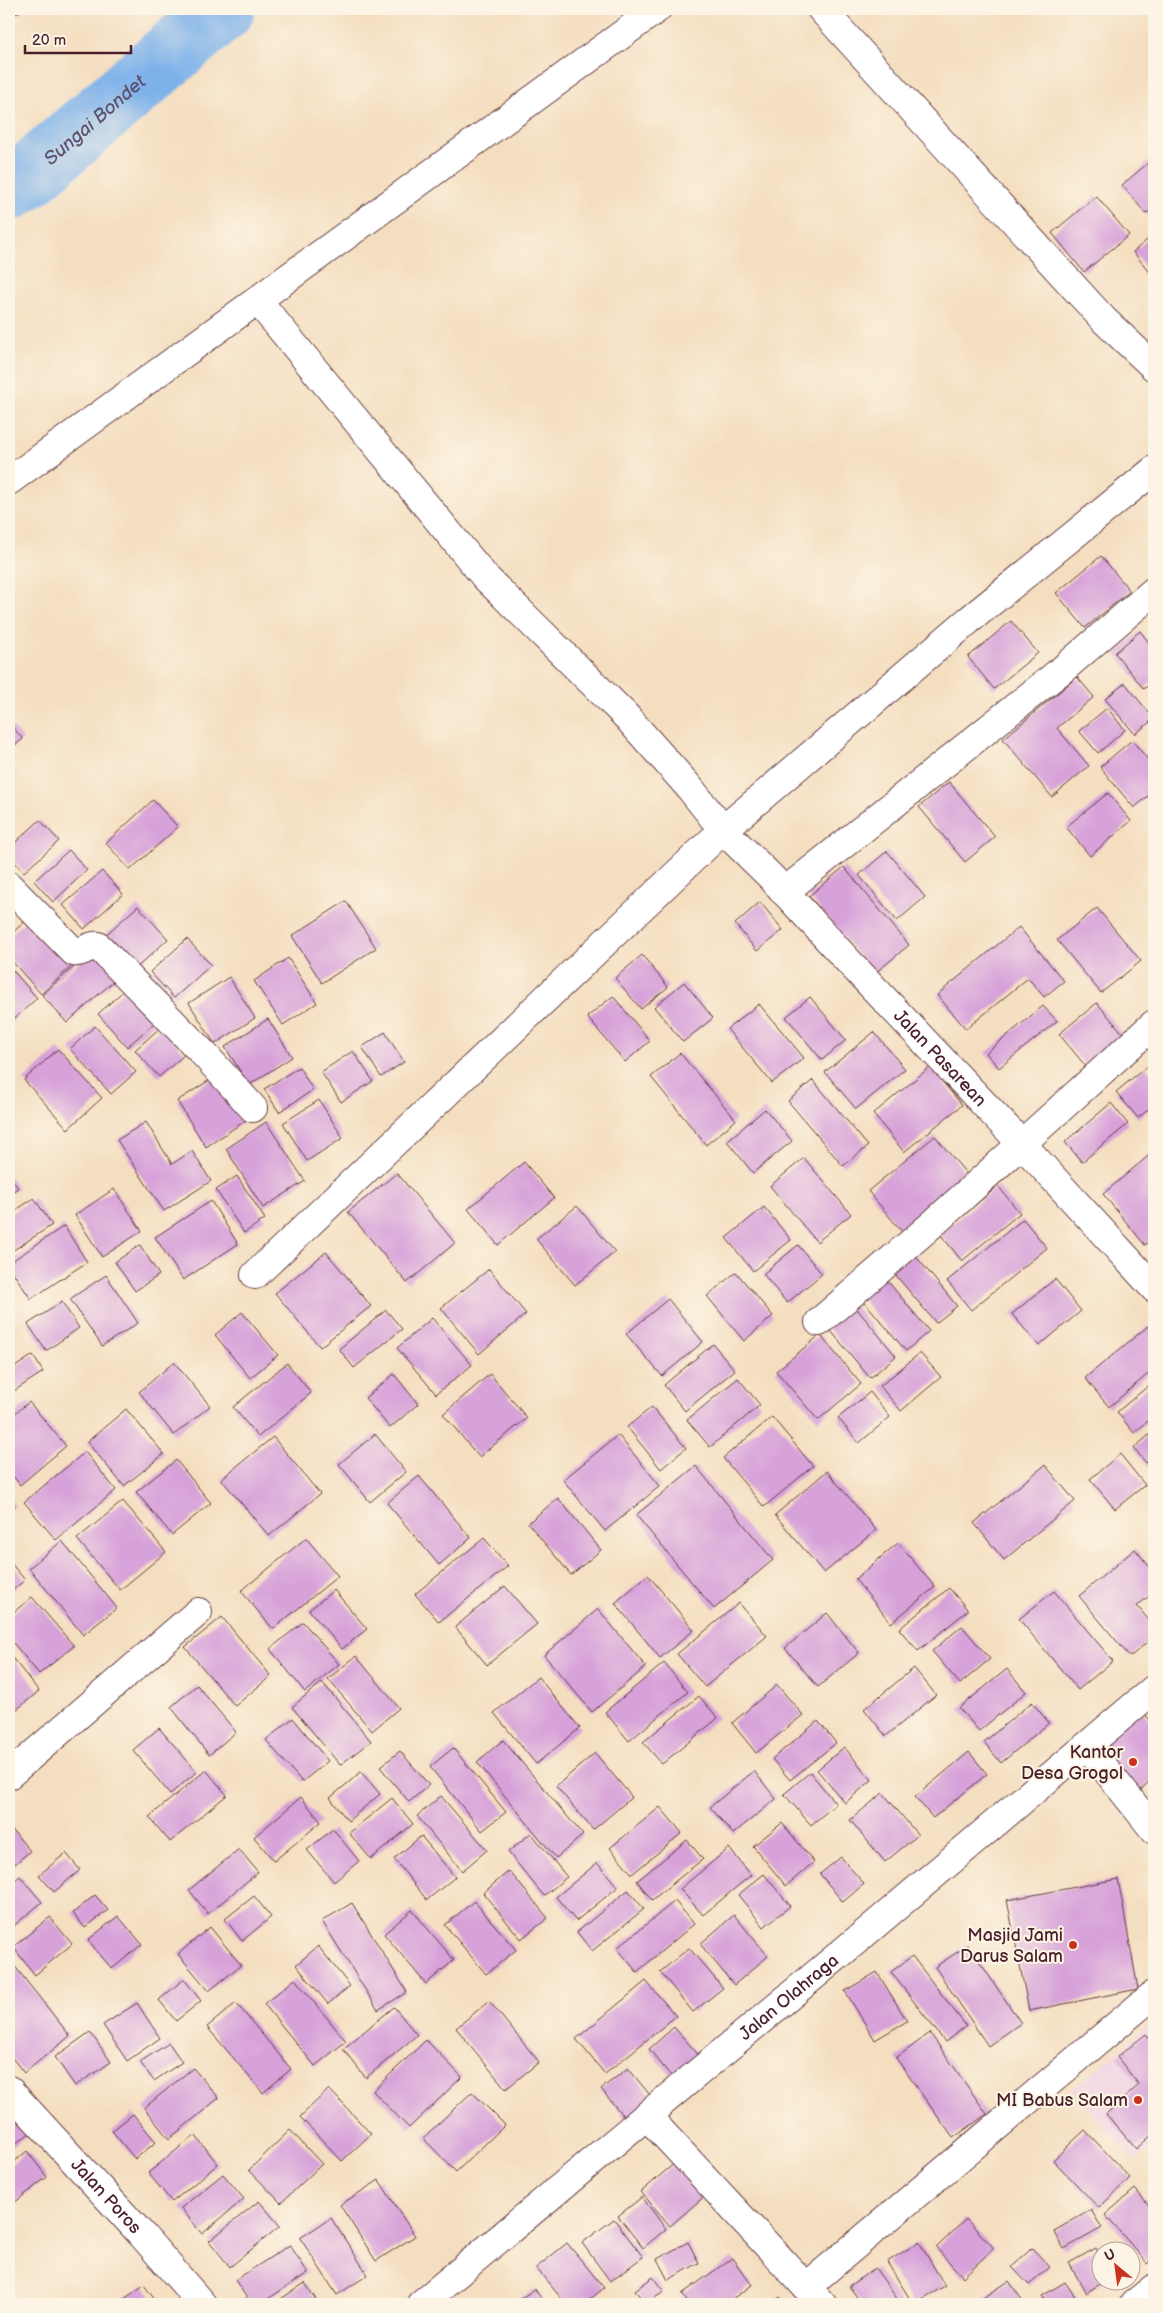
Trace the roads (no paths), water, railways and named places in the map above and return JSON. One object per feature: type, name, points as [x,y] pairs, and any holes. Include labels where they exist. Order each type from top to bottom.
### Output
[{"type":"street","points":[[9,482],[657,9]]},
{"type":"street","points":[[821,9],[1104,320],[1154,367]]},
{"type":"street","name":"Jalan Pasarean","points":[[258,301],[485,577],[625,715],[689,787],[723,830],[1022,1144],[1154,1288]]},
{"type":"street","points":[[255,1274],[723,830],[970,620],[1154,470]]},
{"type":"street","points":[[784,892],[1063,669],[1154,591]]},
{"type":"street","points":[[9,886],[74,952],[80,953],[98,946],[253,1108]]},
{"type":"street","points":[[819,1322],[1022,1144],[1154,1024]]},
{"type":"street","points":[[9,1775],[198,1612]]},
{"type":"street","name":"Jalan Olahraga","points":[[421,2304],[1154,1689]]},
{"type":"street","points":[[1087,1746],[1154,1830]]},
{"type":"street","points":[[647,2116],[814,2296],[1154,1994]]},
{"type":"street","name":"Jalan Poros","points":[[9,2090],[143,2236],[202,2304]]},
{"type":"street","points":[[1134,2304],[1154,2288]]},
{"type":"waterway","name":"Sungai Bondet","points":[[9,189],[31,174],[223,9]]},
{"type":"place","name":"Kantor Desa Grogol","points":[[1133,1762]]},
{"type":"place","name":"Masjid Jami Darus Salam","points":[[1073,1945]]},
{"type":"place","name":"MI Babus Salam","points":[[1138,2100]]}]
